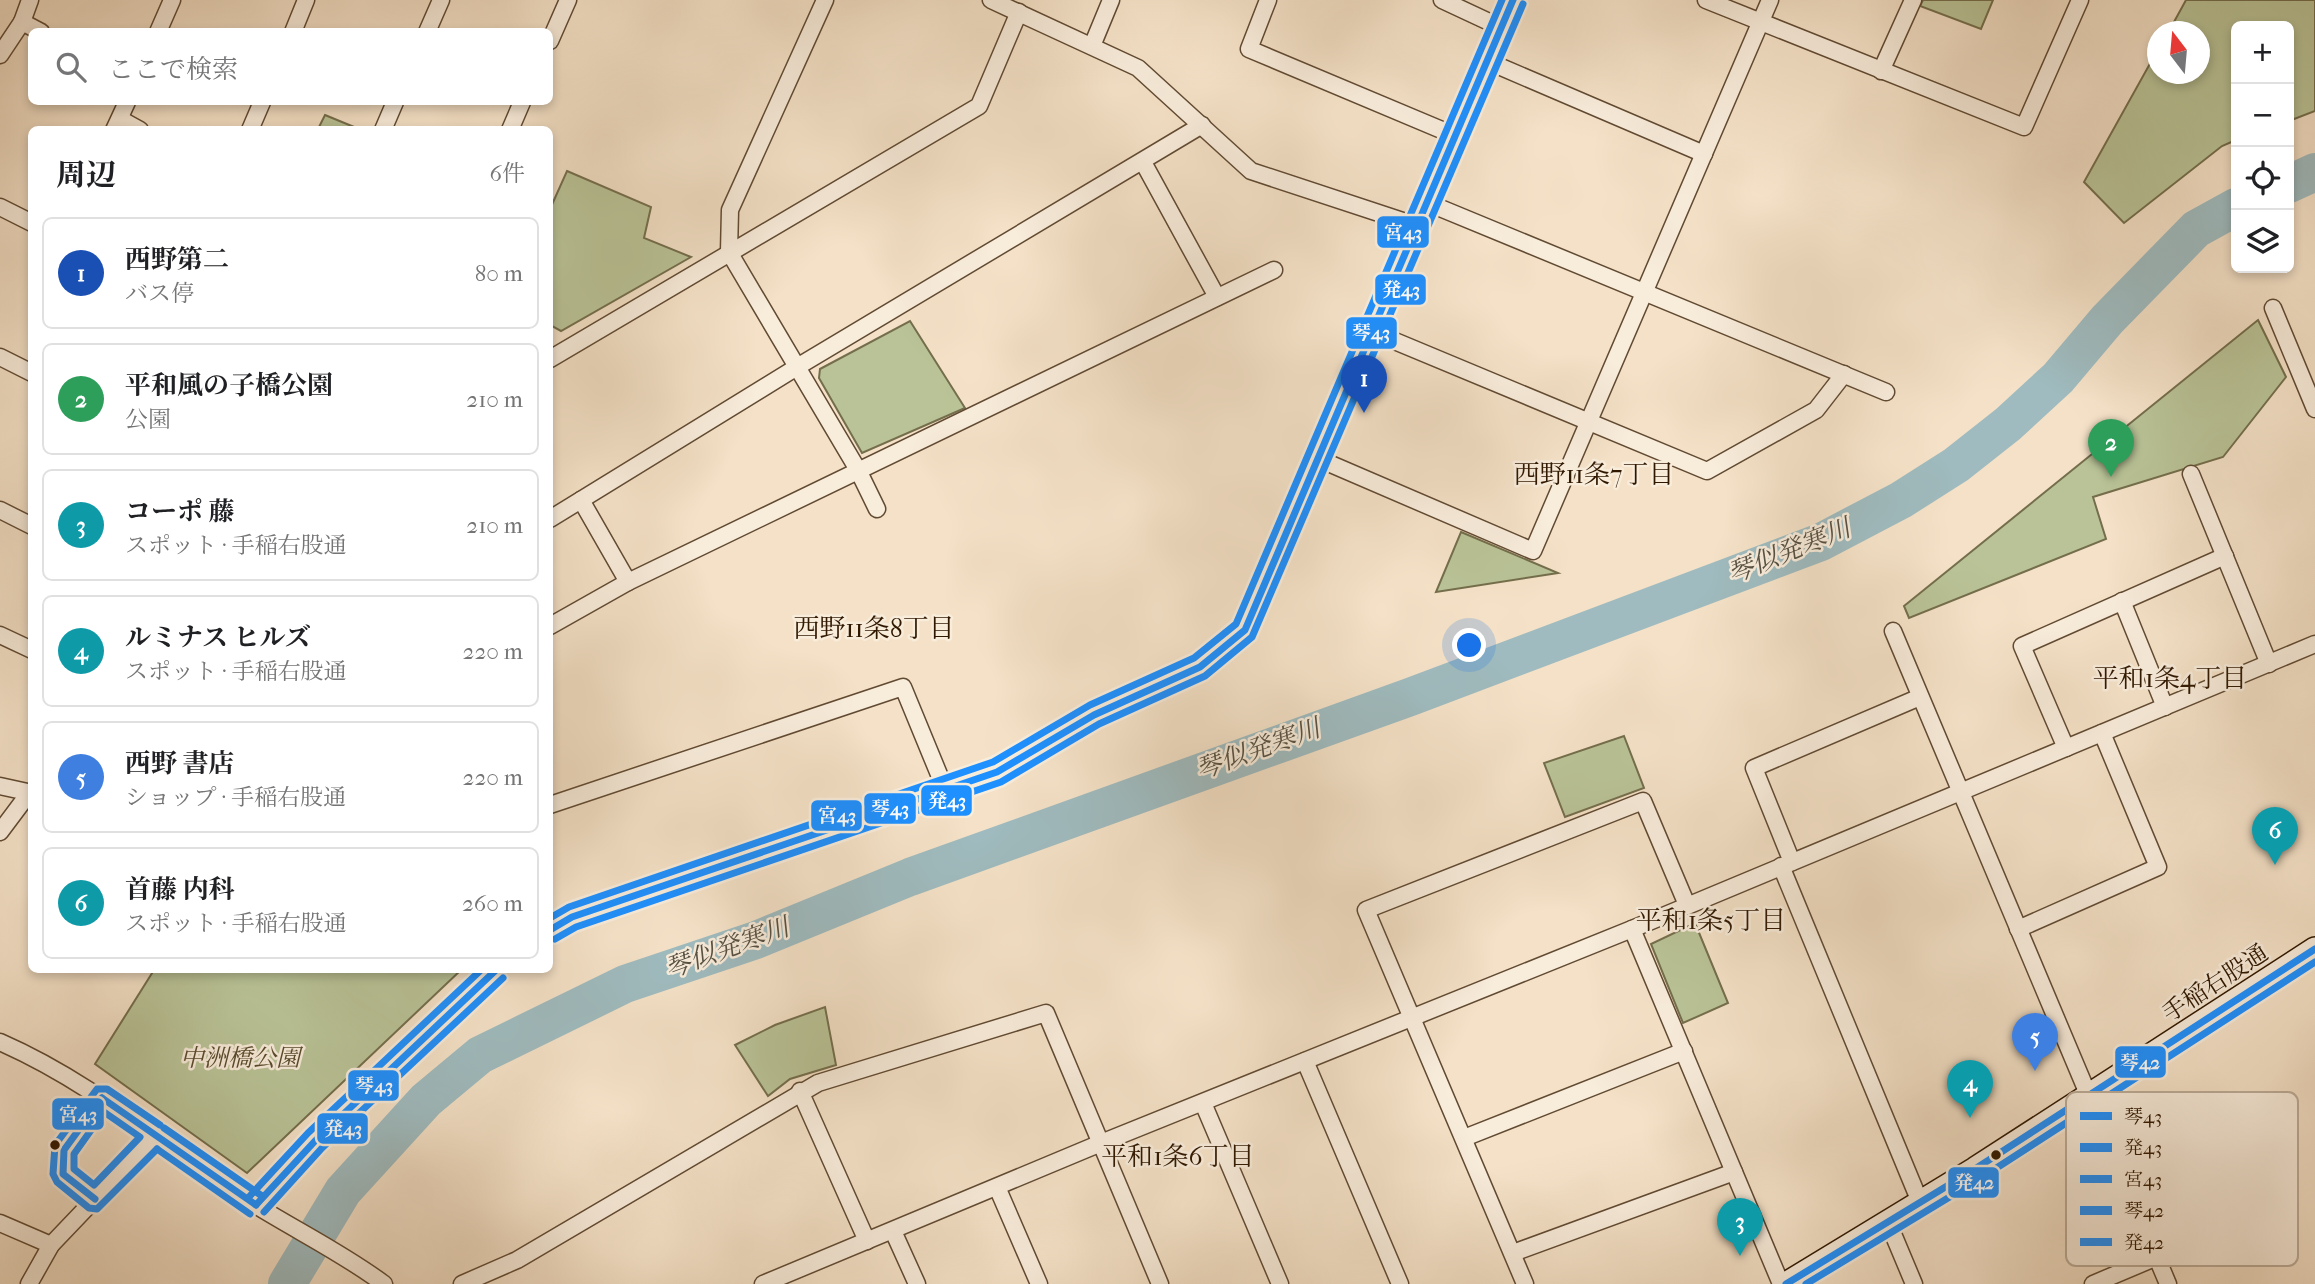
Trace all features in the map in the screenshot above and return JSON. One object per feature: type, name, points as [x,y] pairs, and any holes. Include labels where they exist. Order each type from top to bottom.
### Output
[{"type":"street","points":[[0,55],[22,22],[30,0]]},
{"type":"street","points":[[160,28],[172,0]]},
{"type":"street","points":[[295,28],[306,0]]},
{"type":"street","points":[[429,28],[441,0]]},
{"type":"street","points":[[553,34],[568,0]]},
{"type":"street","points":[[825,0],[730,210],[729,252],[858,470],[877,509]]},
{"type":"street","points":[[991,0],[1138,68],[1251,172],[1418,226]]},
{"type":"street","points":[[1092,46],[1111,0]]},
{"type":"street","points":[[1268,0],[1249,49],[1456,136]]},
{"type":"street","points":[[1443,0],[1502,28]]},
{"type":"street","points":[[553,928],[572,917],[997,772],[1094,715],[1200,667],[1245,631],[1514,0]]},
{"type":"street","points":[[1706,0],[2024,127],[2080,0]]},
{"type":"street","points":[[1319,459],[1533,551],[1770,0]]},
{"type":"street","points":[[1881,71],[1913,0]]},
{"type":"street","points":[[553,357],[979,106],[1019,12]]},
{"type":"street","points":[[22,22],[33,28]]},
{"type":"street","points":[[1487,61],[1704,154]]},
{"type":"street","points":[[117,124],[126,105]]},
{"type":"street","points":[[252,126],[261,105]]},
{"type":"street","points":[[385,126],[394,105]]},
{"type":"street","points":[[512,126],[521,105]]},
{"type":"street","points":[[553,517],[797,367],[1202,125]]},
{"type":"street","points":[[1143,162],[1217,297]]},
{"type":"street","points":[[1428,202],[1886,392]]},
{"type":"street","points":[[0,207],[28,221]]},
{"type":"street","points":[[553,624],[628,582],[1274,270]]},
{"type":"street","points":[[2273,308],[2313,400]]},
{"type":"street","points":[[1373,331],[1707,471],[1816,410],[1844,374]]},
{"type":"street","points":[[553,342],[566,349]]},
{"type":"street","points":[[0,357],[28,371]]},
{"type":"street","points":[[2191,474],[2269,664]]},
{"type":"street","points":[[581,500],[628,582]]},
{"type":"street","points":[[0,510],[28,524]]},
{"type":"street","points":[[2066,748],[2022,646],[2225,556]]},
{"type":"street","points":[[2122,601],[2165,707]]},
{"type":"street","points":[[1893,631],[2088,1092]]},
{"type":"street","points":[[0,635],[28,648]]},
{"type":"street","points":[[763,1284],[1101,1143],[1632,929],[2315,644]]},
{"type":"street","points":[[553,804],[903,687],[944,789]]},
{"type":"street","points":[[1920,696],[1754,768],[1787,864],[1920,1202]]},
{"type":"street","points":[[2018,929],[2158,867],[2102,733]]},
{"type":"street","points":[[0,786],[28,792]]},
{"type":"street","points":[[0,832],[28,797]]},
{"type":"street","points":[[1525,1284],[1366,910],[1643,800],[1687,905]]},
{"type":"street","points":[[1632,929],[1781,1284]]},
{"type":"street","name":"手稲右股通","points":[[2096,1092],[2315,949]]},
{"type":"street","points":[[256,1205],[315,1141],[493,973]]},
{"type":"street","points":[[461,1284],[517,1260],[800,1091],[818,1083],[1046,1013],[1160,1284]]},
{"type":"street","points":[[0,1042],[24,1052],[94,1092],[256,1205],[358,1265],[384,1284]]},
{"type":"street","points":[[1464,1138],[1684,1051]]},
{"type":"street","points":[[1305,1061],[1400,1284]]},
{"type":"street","points":[[800,1091],[867,1241]]},
{"type":"street","points":[[1203,1103],[1280,1284]]},
{"type":"street","name":"手稲右股通","points":[[1787,1284],[2066,1111]]},
{"type":"street","points":[[29,1284],[51,1245],[156,1135]]},
{"type":"street","points":[[1513,1253],[1734,1172]]},
{"type":"street","points":[[997,1187],[1039,1284]]},
{"type":"street","points":[[1888,1222],[1914,1284]]},
{"type":"street","points":[[0,1223],[51,1245]]},
{"type":"street","points":[[893,1231],[917,1284]]},
{"type":"street","points":[[2093,1284],[2136,1266]]},
{"type":"street","points":[[2161,1266],[2168,1284]]},
{"type":"green space","points":[[1923,0],[1993,0],[1981,29],[1920,6]]},
{"type":"green space","points":[[2186,0],[2315,0],[2315,111],[2294,119],[2294,21],[2231,21],[2231,142],[2222,146],[2124,223],[2084,182],[2147,69],[2147,84],[2210,84],[2210,21],[2174,21]]},
{"type":"green space","points":[[325,115],[352,126],[320,126]]},
{"type":"green space","points":[[567,171],[651,207],[644,238],[691,257],[561,331],[553,327],[553,202]]},
{"type":"green space","points":[[2258,320],[2286,377],[2223,457],[2093,497],[2106,539],[1909,618],[1904,606]]},
{"type":"green space","points":[[910,321],[965,408],[862,453],[819,378],[820,369]]},
{"type":"green space","points":[[1461,532],[1558,573],[1436,592]]},
{"type":"green space","points":[[1624,736],[1644,788],[1565,817],[1544,763]]},
{"type":"green space","points":[[1695,923],[1728,1003],[1683,1023],[1651,944]]},
{"type":"green space","name":"中洲橋公園","points":[[152,973],[458,973],[247,1173],[95,1064]]},
{"type":"green space","points":[[825,1007],[836,1065],[790,1079],[768,1096],[735,1045],[775,1025]]},
{"type":"waterway","name":"琴似発寒川","points":[[2294,182],[2315,172]]},
{"type":"waterway","name":"琴似発寒川","points":[[287,1284],[343,1191],[426,1100],[480,1055],[625,984],[756,940],[910,877],[1410,697],[1821,542],[1901,500],[1956,465],[2008,424],[2058,378],[2107,320],[2196,229],[2231,210]]},
{"type":"transit line","name":"宮43","points":[[553,916],[569,907],[993,762],[1090,705],[1194,658],[1236,624],[1502,0]]},
{"type":"transit line","name":"琴43","points":[[553,928],[572,917],[997,772],[1094,715],[1200,667],[1245,630],[1513,0]]},
{"type":"transit line","name":"発43","points":[[555,939],[576,927],[1001,782],[1099,724],[1205,676],[1252,637],[1523,4]]},
{"type":"transit line","name":"琴42","points":[[2094,1092],[2315,949]]},
{"type":"transit line","name":"発42","points":[[2114,1092],[2315,962]]},
{"type":"transit line","name":"宮43","points":[[248,1198],[308,1133],[478,973]]},
{"type":"transit line","name":"琴43","points":[[256,1205],[315,1141],[493,973]]},
{"type":"transit line","name":"発43","points":[[264,1212],[322,1148],[503,978]]},
{"type":"transit line","name":"宮43","points":[[157,1149],[97,1209],[89,1208],[57,1182],[53,1174],[55,1145],[97,1089],[107,1089],[160,1125]]},
{"type":"transit line","name":"琴43","points":[[102,1098],[256,1205]]},
{"type":"transit line","name":"琴43","points":[[95,1199],[63,1174],[64,1150],[102,1098]]},
{"type":"transit line","name":"琴42","points":[[1786,1284],[2066,1110]]},
{"type":"transit line","name":"発43","points":[[104,1112],[140,1137],[94,1185],[74,1169],[74,1154],[104,1112]]},
{"type":"transit line","name":"発42","points":[[1806,1284],[2066,1123]]},
{"type":"transit line","name":"宮43","points":[[164,1128],[262,1196]]},
{"type":"transit line","name":"発43","points":[[157,1149],[250,1214]]},
{"type":"place","name":"西野第二","points":[[1364,413]]},
{"type":"place","name":"平和風の子橋公園","points":[[2111,477]]},
{"type":"place","name":"首藤 内科","points":[[2275,865]]},
{"type":"place","name":"西野 書店","points":[[2035,1071]]},
{"type":"place","name":"ルミナス ヒルズ","points":[[1970,1118]]},
{"type":"place","name":"コーポ 藤","points":[[1740,1256]]},
{"type":"district","name":"西野11条7丁目","points":[[1594,474]]},
{"type":"district","name":"西野11条8丁目","points":[[874,628]]},
{"type":"district","name":"平和1条4丁目","points":[[2170,678]]},
{"type":"district","name":"平和1条5丁目","points":[[1711,920]]},
{"type":"district","name":"平和1条6丁目","points":[[1178,1156]]}]
